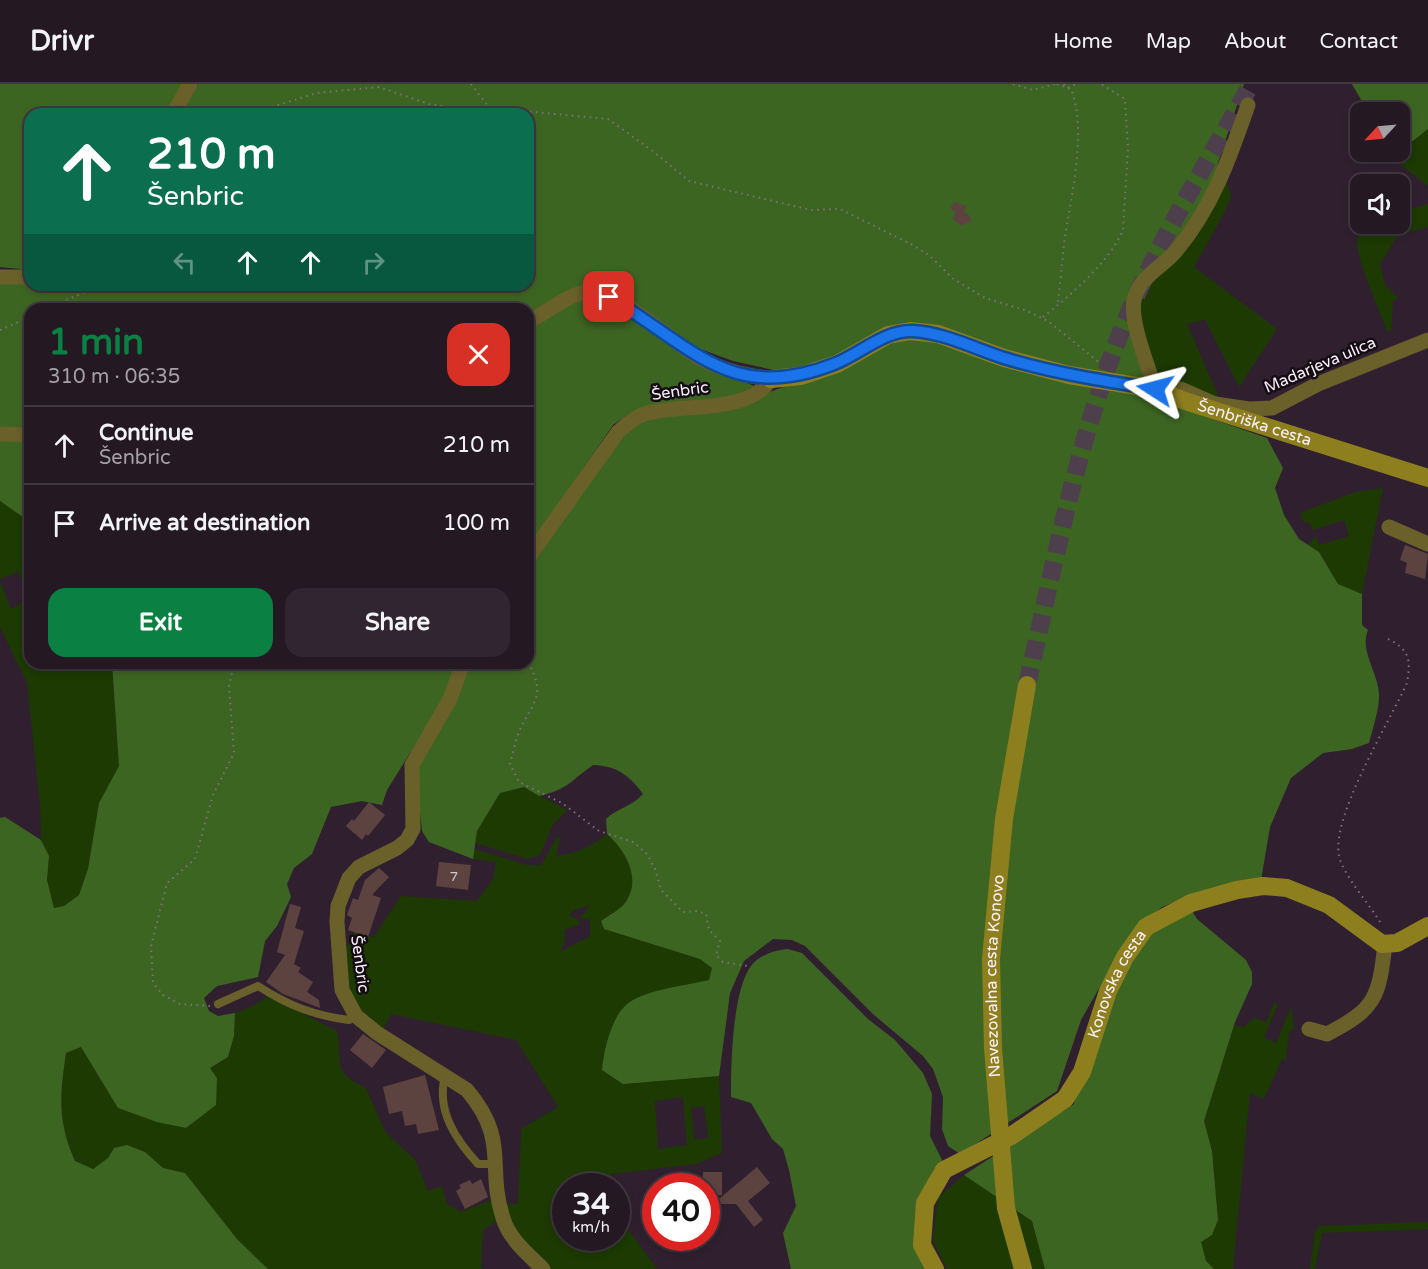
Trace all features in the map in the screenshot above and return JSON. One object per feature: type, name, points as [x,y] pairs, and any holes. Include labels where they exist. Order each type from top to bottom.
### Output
[{"type":"street","points":[[176,108],[190,84]]},
{"type":"street","points":[[1155,389],[1133,313],[1134,298],[1143,280],[1171,257],[1203,215],[1231,152],[1248,105]]},
{"type":"street","points":[[0,277],[24,277]]},
{"type":"street","name":"Šenbric","points":[[534,318],[574,295],[592,292],[609,297],[637,313],[696,355],[721,369],[771,380]]},
{"type":"street","name":"Šenbriška cesta","points":[[771,380],[801,376],[837,363],[888,335],[910,331],[938,334],[1004,358],[1070,375],[1155,389],[1185,401],[1428,478]]},
{"type":"street","name":"Madarjeva ulica","points":[[1155,389],[1181,389],[1215,404],[1249,409],[1272,408],[1318,384],[1428,340]]},
{"type":"street","name":"Šenbric","points":[[534,550],[611,441],[629,421],[645,414],[732,402],[753,395],[771,380]]},
{"type":"street","points":[[0,434],[24,435]]},
{"type":"street","points":[[1389,527],[1428,544]]},
{"type":"street","name":"Šenbric","points":[[461,669],[450,699],[412,765],[413,830],[397,848],[359,867],[349,879],[338,906],[342,990],[356,1016],[377,1033],[467,1090],[483,1111],[494,1135],[503,1218],[512,1236],[543,1269]]},
{"type":"street","name":"Navezovalna cesta Konovo","points":[[1023,1269],[1006,1208],[993,1048],[991,959],[1005,819],[1027,685]]},
{"type":"street","name":"Konovska cesta","points":[[935,1269],[922,1245],[925,1203],[944,1170],[1001,1141],[1065,1099],[1082,1072],[1108,991],[1125,957],[1146,927],[1191,903],[1237,890],[1263,886],[1287,888],[1329,905],[1389,944]]},
{"type":"street","points":[[1309,1029],[1327,1034],[1355,1020],[1378,994],[1389,944],[1428,926]]},
{"type":"lane","points":[[218,1004],[258,986],[279,1000],[315,1015],[349,1020],[356,1016]]},
{"type":"lane","points":[[445,1075],[441,1091],[451,1129],[458,1143],[478,1164],[497,1164]]},
{"type":"path","points":[[471,84],[489,108]]},
{"type":"path","points":[[1013,84],[1033,90],[1056,84],[1071,89],[1076,102],[1077,173],[1064,242],[1058,305]]},
{"type":"path","points":[[1064,84],[1067,88]]},
{"type":"path","points":[[1067,88],[1076,84]]},
{"type":"path","points":[[1042,318],[1058,305],[1118,241],[1123,230],[1127,159],[1125,99],[1101,84]]},
{"type":"path","points":[[268,108],[317,93],[379,87],[429,105],[452,108]]},
{"type":"path","points":[[534,113],[608,119],[654,152],[689,182],[811,210],[840,209],[913,245],[930,256],[952,278],[985,298],[1025,310],[1042,318],[1105,366]]},
{"type":"path","points":[[60,303],[87,291]]},
{"type":"path","points":[[0,330],[24,320]]},
{"type":"path","points":[[1388,639],[1402,646],[1408,656],[1410,668],[1407,683],[1351,797],[1340,834],[1339,855],[1389,944]]},
{"type":"path","points":[[218,1004],[180,1004],[163,996],[153,982],[151,946],[158,910],[167,883],[195,859],[213,795],[234,753],[229,686],[233,669]]},
{"type":"path","points":[[531,669],[539,685],[534,705],[519,732],[510,764],[519,782],[562,803],[599,831],[633,842],[647,854],[655,869],[661,890],[675,907],[683,912],[697,911],[706,914],[709,930],[720,941],[716,956],[723,962],[748,966]]},
{"type":"green space","points":[[0,84],[186,84],[172,108],[24,108],[24,269],[0,267]]},
{"type":"green space","points":[[198,84],[1244,84],[1218,163],[1215,186],[1163,257],[1144,270],[1134,282],[1149,382],[1071,373],[939,328],[827,363],[783,372],[733,361],[684,343],[611,291],[534,313],[534,303],[24,303],[24,433],[0,431],[0,274],[24,276],[24,291],[534,291],[534,108],[184,108]]},
{"type":"green space","points":[[1352,84],[1428,84],[1428,129],[1410,143],[1410,102],[1362,102]]},
{"type":"green space","points":[[1428,129],[1428,186],[1397,162],[1410,162],[1410,143]]},
{"type":"green space","points":[[1227,182],[1230,201],[1194,267],[1277,329],[1239,387],[1205,320],[1187,324],[1220,400],[1163,385],[1157,378],[1138,316],[1140,299],[1150,280],[1196,236]]},
{"type":"green space","points":[[1428,204],[1428,227],[1410,232],[1410,209]]},
{"type":"green space","points":[[1361,234],[1402,234],[1398,235],[1380,264],[1385,285],[1398,298],[1393,301],[1391,331],[1387,331],[1364,271],[1357,237]]},
{"type":"green space","points":[[579,298],[610,305],[632,315],[684,354],[754,386],[712,401],[632,412],[613,425],[534,539],[534,322]]},
{"type":"green space","points":[[934,337],[1168,398],[1195,413],[1267,438],[1283,468],[1275,488],[1284,515],[1299,539],[1319,552],[1338,584],[1362,594],[1362,625],[1368,630],[1366,646],[1379,695],[1369,743],[1352,749],[1323,753],[1291,778],[1270,827],[1261,880],[1189,896],[1162,907],[1143,922],[1122,948],[1081,1020],[1057,1091],[960,1154],[948,1146],[942,1129],[943,1097],[933,1069],[923,1056],[874,1015],[805,946],[792,940],[773,939],[744,961],[730,993],[719,1076],[623,1084],[602,1070],[610,1031],[614,1021],[626,1005],[650,993],[709,980],[712,968],[700,959],[604,929],[601,921],[625,903],[631,891],[632,882],[632,873],[625,856],[607,834],[606,819],[643,794],[622,773],[609,767],[593,765],[569,784],[549,793],[539,796],[524,787],[500,793],[477,831],[473,859],[429,842],[422,831],[416,774],[465,669],[534,669],[534,556],[600,461],[640,419],[734,405],[830,370],[890,340]]},
{"type":"green space","points":[[0,439],[24,441],[24,518],[0,501]]},
{"type":"green space","points":[[1383,488],[1362,594],[1338,584],[1319,552],[1308,545],[1316,536],[1319,545],[1349,536],[1344,520],[1313,530],[1310,524],[1301,520],[1302,512],[1355,492]]},
{"type":"green space","points":[[0,501],[24,518],[24,584],[18,572],[0,579]]},
{"type":"green space","points":[[0,581],[11,609],[24,601],[24,669],[112,669],[119,766],[99,803],[88,869],[79,895],[64,906],[54,908],[47,880],[49,856],[41,840],[40,805],[27,683],[0,627]]},
{"type":"green space","points":[[112,669],[456,669],[445,697],[387,790],[382,805],[362,801],[331,807],[312,854],[294,868],[287,884],[291,897],[277,926],[265,941],[258,977],[217,986],[204,998],[209,1011],[218,1016],[235,1013],[234,1036],[228,1057],[210,1068],[217,1078],[216,1105],[186,1128],[157,1122],[118,1108],[81,1047],[66,1053],[62,1082],[63,1120],[69,1147],[75,1161],[93,1169],[108,1158],[114,1148],[127,1145],[145,1152],[163,1168],[185,1173],[237,1239],[268,1269],[0,1269],[0,818],[5,817],[41,840],[49,856],[47,880],[54,908],[64,906],[79,895],[88,869],[99,803],[119,766]]},
{"type":"green space","points":[[524,787],[565,809],[566,812],[553,824],[540,855],[528,859],[475,843],[477,831],[500,793]]},
{"type":"green space","points":[[607,834],[620,848],[632,873],[631,891],[627,900],[619,909],[601,921],[604,929],[700,959],[712,968],[710,980],[643,996],[623,1084],[719,1076],[722,1153],[696,1164],[620,1173],[552,1173],[552,1251],[630,1251],[630,1232],[657,1269],[547,1269],[514,1233],[504,1204],[518,1204],[521,1129],[558,1107],[516,1040],[391,1014],[382,1032],[352,1004],[343,955],[356,930],[373,938],[401,896],[477,901],[493,879],[496,862],[473,859],[474,849],[527,865],[541,865],[557,837],[560,839],[556,856],[590,846]],"holes":[[[590,905],[580,918],[590,920],[590,936],[560,952],[565,941],[564,930],[580,924],[578,920],[569,915],[575,910]],[[683,1097],[687,1145],[658,1149],[655,1101]],[[704,1106],[708,1138],[695,1140],[691,1108]]]},
{"type":"green space","points":[[1191,909],[1197,919],[1246,960],[1252,972],[1252,984],[1235,1022],[1204,1121],[1212,1151],[1218,1220],[1212,1235],[1201,1242],[1206,1261],[1214,1269],[1045,1269],[1032,1221],[964,1175],[1074,1104],[1081,1054],[1146,933]]},
{"type":"green space","points":[[788,949],[802,953],[868,1019],[895,1040],[923,1073],[932,1094],[930,1136],[943,1162],[934,1169],[918,1207],[926,1269],[791,1269],[783,1233],[796,1206],[783,1149],[772,1139],[751,1103],[731,1097],[736,1010],[745,978],[751,966],[758,959],[773,952]]},
{"type":"green space","points":[[268,996],[337,1031],[343,1071],[366,1088],[385,1132],[415,1160],[428,1191],[442,1186],[447,1204],[461,1212],[496,1198],[500,1219],[483,1230],[481,1266],[483,1269],[268,1269],[237,1239],[185,1173],[163,1168],[145,1152],[114,1148],[108,1158],[93,1169],[75,1161],[65,1133],[62,1108],[62,1082],[66,1053],[81,1047],[118,1108],[186,1128],[216,1104],[210,1068],[228,1057],[234,1036],[235,1013],[253,1006]]},
{"type":"green space","points":[[1274,1003],[1278,1004],[1264,1037],[1276,1043],[1291,1007],[1294,1028],[1289,1032],[1286,1060],[1282,1059],[1264,1099],[1250,1093],[1233,1269],[1214,1269],[1206,1261],[1200,1242],[1212,1235],[1218,1220],[1212,1151],[1204,1121],[1234,1025],[1244,1027],[1254,1018],[1266,1022]]},
{"type":"green space","points":[[964,1175],[1032,1221],[1045,1269],[947,1269],[933,1241],[938,1198]]},
{"type":"green space","points":[[1428,1222],[1428,1229],[1322,1233],[1315,1269],[1310,1269],[1315,1232],[1320,1226]]},
{"type":"building","points":[[955,202],[967,206],[964,211],[970,216],[971,221],[961,226],[952,218],[956,213],[950,208]]},
{"type":"building","points":[[1405,545],[1428,554],[1425,579],[1405,573],[1407,563],[1400,560]]},
{"type":"building","points":[[369,802],[385,815],[362,840],[346,826],[352,819],[354,821]]},
{"type":"building","points":[[439,862],[471,865],[468,890],[436,886]]},
{"type":"building","points":[[379,868],[389,877],[372,895],[381,898],[368,937],[348,930],[352,918],[347,915],[353,898],[358,900],[365,880]]},
{"type":"building","points":[[290,904],[301,907],[295,928],[304,931],[294,964],[301,968],[298,972],[313,982],[307,992],[319,1000],[320,1008],[283,994],[266,982],[285,955],[277,952]]},
{"type":"building","points":[[363,1034],[386,1050],[372,1068],[350,1050]]},
{"type":"building","points":[[425,1075],[439,1130],[418,1134],[416,1124],[405,1126],[402,1111],[389,1114],[383,1087]]},
{"type":"building","points":[[757,1167],[770,1183],[748,1201],[763,1220],[754,1227],[736,1204],[720,1204],[720,1198]]},
{"type":"building","points":[[722,1172],[722,1195],[720,1195],[720,1173],[703,1173]]},
{"type":"building","points":[[481,1179],[488,1197],[465,1209],[456,1191],[461,1188],[459,1185],[470,1180],[472,1184]]},
{"type":"tunnel","points":[[1027,685],[1069,498],[1110,361],[1127,317],[1155,257],[1251,84]]},
{"type":"route","points":[[609,297],[721,369],[771,380],[801,376],[837,363],[888,335],[910,331],[938,334],[1004,358],[1070,375],[1155,389]]}]
